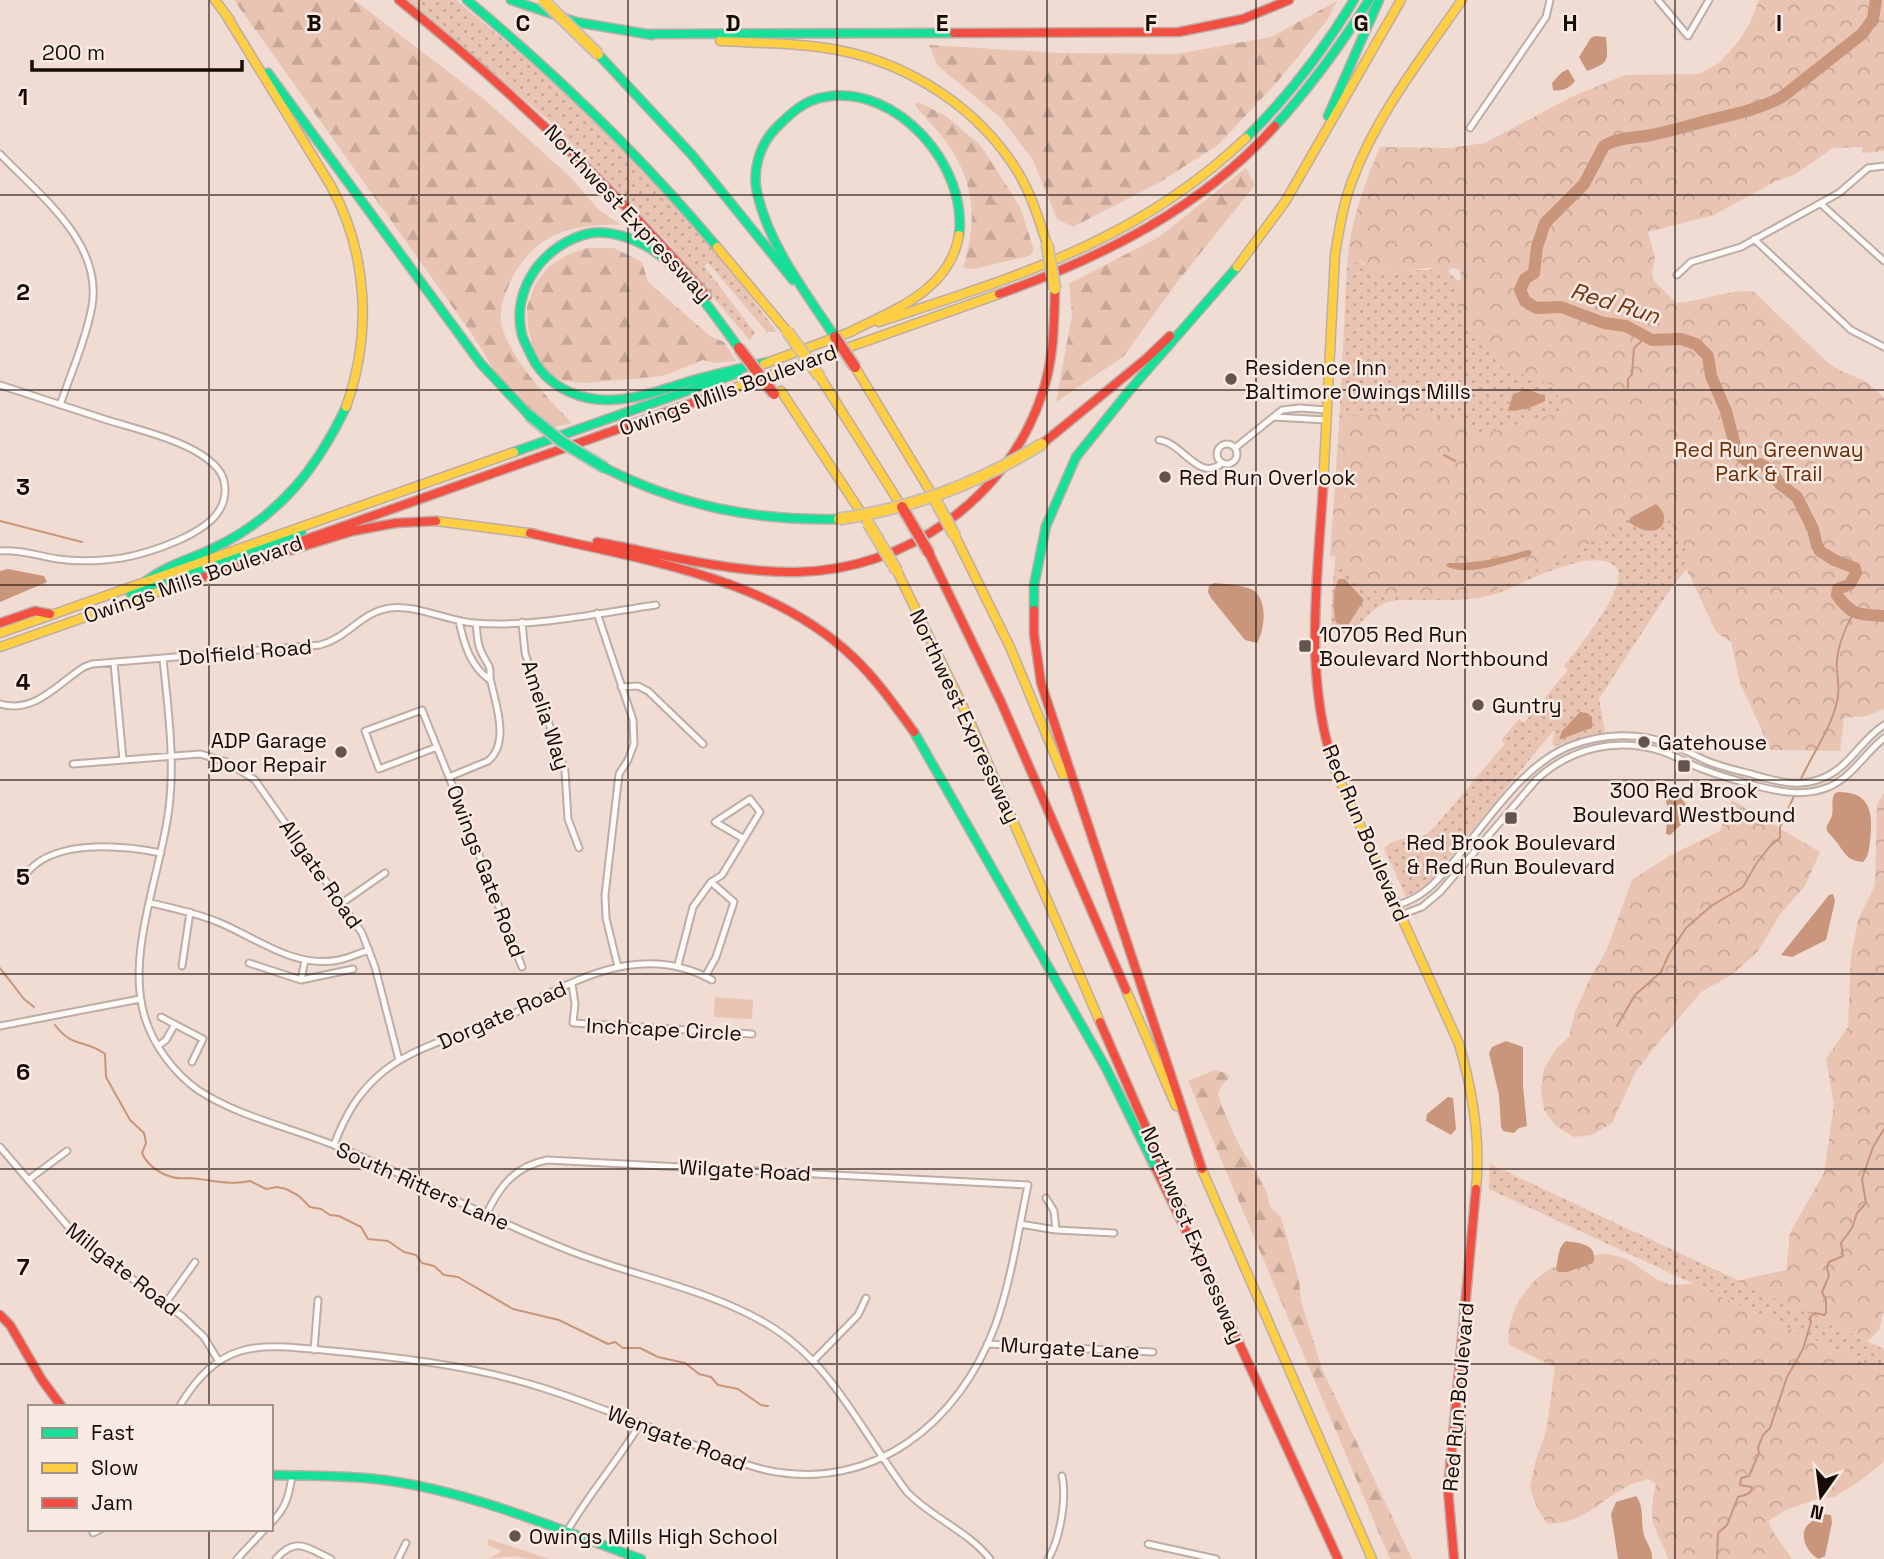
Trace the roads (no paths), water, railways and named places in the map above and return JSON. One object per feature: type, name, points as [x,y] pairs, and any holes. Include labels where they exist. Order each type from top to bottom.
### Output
[{"type":"main road","points":[[215,0],[481,364],[529,415],[569,446],[605,468],[659,494],[711,509],[799,520],[839,519],[897,510],[938,498],[990,475],[1042,444],[1147,358],[1213,295]]},
{"type":"main road","points":[[388,0],[442,40],[457,46]]},
{"type":"main road","name":"Northwest Expressway","points":[[399,0],[457,46],[538,118],[610,188],[682,266],[832,468],[897,571],[968,717],[1149,1129],[1221,1302],[1338,1559]]},
{"type":"main road","name":"Northwest Expressway","points":[[467,0],[564,85],[683,205],[787,331],[820,377],[929,553],[1001,702],[1372,1559]]},
{"type":"main road","points":[[164,589],[246,566],[342,533],[387,524],[421,521],[457,523],[589,541],[756,570],[792,573],[825,571],[856,565],[912,545],[946,524],[973,503],[1008,463],[1023,439],[1041,402],[1053,359],[1057,320],[1055,289],[1047,244],[1035,204],[1016,166],[968,112],[943,92],[915,76],[886,63],[839,50],[645,34],[576,22],[511,0]]},
{"type":"main road","points":[[543,0],[598,54],[692,155],[821,316]]},
{"type":"main road","points":[[1205,29],[1278,0]]},
{"type":"main road","points":[[645,34],[1163,33],[1205,29],[1251,18],[1289,0]]},
{"type":"main road","name":"Owings Mills Boulevard","points":[[0,633],[1066,256],[1138,220],[1174,197],[1233,150],[1290,92],[1317,58],[1354,0]]},
{"type":"main road","name":"Owings Mills Boulevard","points":[[0,647],[1033,282],[1101,254],[1176,211],[1264,139],[1323,71],[1369,0]]},
{"type":"main road","points":[[1270,223],[1325,123],[1379,0]]},
{"type":"main road","points":[[1202,1169],[1041,683],[1034,634],[1034,585],[1046,526],[1076,457],[1129,391],[1241,262],[1270,223],[1310,161],[1401,0]]},
{"type":"main road","name":"Red Run Boulevard","points":[[1454,1559],[1448,1490],[1477,1183],[1477,1121],[1459,1044],[1335,770],[1317,703],[1314,657],[1335,255],[1350,185],[1381,118],[1462,0]]},
{"type":"main road","points":[[146,581],[166,567],[203,553],[235,536],[266,516],[297,486],[320,458],[342,418],[362,349],[364,310],[361,274],[346,218],[323,172],[226,15]]},
{"type":"main road","points":[[848,333],[905,303],[937,280],[956,252],[961,230],[959,206],[951,176],[928,139],[901,116],[858,98],[823,97],[792,111],[769,135],[761,151],[757,168],[757,192],[766,222],[933,496],[991,608],[1028,689],[1114,909]]},
{"type":"main road","points":[[743,347],[675,269],[639,242],[611,233],[594,232],[580,236],[551,251],[536,265],[522,296],[520,326],[524,343],[540,372],[566,391],[587,398],[617,400],[646,395],[692,380],[768,362]]},
{"type":"main road","points":[[0,641],[289,538],[344,512]]},
{"type":"main road","points":[[530,533],[701,575],[753,592],[812,626],[866,669],[890,697],[920,740],[1106,1068],[1221,1302]]},
{"type":"main road","points":[[0,623],[35,611],[52,615]]},
{"type":"main road","points":[[0,1315],[10,1325],[42,1380],[61,1405]]},
{"type":"main road","points":[[273,1475],[378,1479],[426,1488],[641,1559]]},
{"type":"street","points":[[1470,128],[1546,18],[1550,0]]},
{"type":"street","points":[[1658,0],[1688,36],[1709,0]]},
{"type":"street","points":[[0,154],[68,225],[82,249],[91,274],[92,309],[60,405]]},
{"type":"street","points":[[1677,275],[1691,262],[1733,250],[1821,204],[1839,193],[1868,168],[1884,166]]},
{"type":"street","points":[[1821,204],[1884,261]]},
{"type":"street","points":[[1754,239],[1851,330],[1884,346]]},
{"type":"street","points":[[0,385],[163,438],[205,457],[222,475],[225,493],[222,507],[213,519],[193,532],[134,556],[70,561],[0,551]]},
{"type":"street","points":[[1235,448],[1282,410],[1327,415]]},
{"type":"street","points":[[1274,416],[1327,415]]},
{"type":"street","points":[[1159,440],[1171,443],[1204,469],[1214,469],[1222,463],[1231,464],[1236,460],[1235,448],[1226,444],[1220,447],[1217,456],[1222,463]]},
{"type":"street","name":"Dolfield Road","points":[[0,704],[29,705],[84,667],[320,645],[338,639],[374,612],[392,608],[409,608],[476,623],[522,622],[656,605]]},
{"type":"street","points":[[597,613],[633,720],[635,737],[632,753],[619,774],[605,895],[606,918],[618,967]]},
{"type":"street","name":"Owings Gate Road","points":[[459,621],[464,646],[480,673],[490,680]]},
{"type":"street","name":"Amelia Way","points":[[522,622],[525,653],[565,771],[568,819],[579,848]]},
{"type":"street","name":"Owings Gate Road","points":[[476,623],[483,658],[490,667],[500,736],[494,757],[484,764],[449,777],[522,967]]},
{"type":"street","points":[[473,662],[483,658]]},
{"type":"street","name":"South Ritters Lane","points":[[163,659],[172,755],[171,789],[139,961],[140,999],[158,1046],[187,1081],[212,1098],[334,1145],[579,1254],[737,1308],[769,1325],[814,1360],[847,1403],[907,1492],[990,1559]]},
{"type":"street","points":[[114,663],[123,760]]},
{"type":"street","points":[[621,687],[638,686],[648,691],[703,744]]},
{"type":"street","points":[[437,747],[379,769],[365,731],[422,709],[449,777]]},
{"type":"street","points":[[1399,910],[1434,885],[1529,771],[1557,751],[1614,735],[1649,738],[1673,745],[1721,766],[1794,784],[1817,781],[1843,767],[1867,739],[1884,725]]},
{"type":"street","points":[[1399,910],[1422,906],[1440,892],[1537,779],[1552,767],[1581,752],[1613,745],[1647,747],[1718,775],[1793,794],[1815,791],[1835,784],[1849,775],[1884,738]]},
{"type":"street","name":"Allgate Road","points":[[73,764],[200,754],[237,766],[255,780],[358,926],[369,950],[399,1060]]},
{"type":"street","points":[[678,965],[690,915],[700,895],[722,874],[744,839],[760,812],[750,799],[715,822],[744,839]]},
{"type":"street","points":[[24,877],[36,863],[83,848],[113,846],[161,853]]},
{"type":"street","points":[[342,903],[385,873]]},
{"type":"street","name":"Dorgate Road","points":[[334,1145],[347,1114],[358,1097],[374,1079],[399,1060],[506,1018],[552,992],[618,967],[651,962],[678,965],[708,979],[734,902],[711,882]]},
{"type":"street","points":[[151,903],[218,921],[285,954],[306,960],[341,960],[369,950]]},
{"type":"street","points":[[182,966],[190,912]]},
{"type":"street","points":[[302,979],[306,960]]},
{"type":"street","points":[[249,963],[302,979],[353,969]]},
{"type":"street","name":"Inchcape Circle","points":[[572,984],[575,1004],[573,1023],[752,1034]]},
{"type":"street","points":[[0,1026],[140,999]]},
{"type":"street","points":[[161,1017],[204,1039],[192,1062]]},
{"type":"street","points":[[158,1046],[166,1040],[175,1024]]},
{"type":"street","name":"Millgate Road","points":[[0,1147],[78,1238],[194,1327],[218,1360]]},
{"type":"street","points":[[29,1180],[67,1151]]},
{"type":"street","name":"Wilgate Road","points":[[486,1214],[496,1194],[508,1179],[531,1164],[547,1160],[1028,1185]]},
{"type":"street","name":"Wengate Road","points":[[180,1405],[194,1382],[218,1360],[253,1347],[314,1349],[411,1359],[481,1371],[543,1388],[751,1466],[785,1473],[836,1471],[883,1457],[912,1441],[941,1415],[967,1383],[1000,1311],[1028,1185]]},
{"type":"street","points":[[1046,1198],[1054,1211],[1056,1230]]},
{"type":"street","points":[[1020,1224],[1056,1230],[1114,1233]]},
{"type":"street","points":[[164,1304],[195,1262]]},
{"type":"street","points":[[814,1360],[858,1315],[866,1298]]},
{"type":"street","points":[[314,1349],[318,1300]]},
{"type":"street","name":"Murgate Lane","points":[[987,1344],[1153,1352]]},
{"type":"street","points":[[566,1533],[587,1498],[613,1466],[640,1424]]},
{"type":"street","points":[[273,1521],[289,1499],[292,1476]]},
{"type":"street","points":[[1048,1559],[1056,1542],[1064,1497],[1062,1476]]},
{"type":"street","points":[[93,1533],[97,1531]]},
{"type":"street","points":[[237,1559],[263,1531]]},
{"type":"street","points":[[398,1559],[406,1543]]},
{"type":"street","points":[[1148,1544],[1216,1559]]},
{"type":"street","points":[[276,1559],[288,1547],[298,1545],[331,1559]]},
{"type":"waterway","name":"Red Run","points":[[1876,0],[1873,19],[1862,34],[1782,97],[1741,113],[1657,134],[1621,139],[1604,146],[1584,184],[1545,223],[1537,247],[1534,273],[1525,279],[1520,290],[1525,301],[1536,308],[1561,307],[1604,323],[1626,326],[1652,340],[1681,339],[1696,344],[1708,356],[1711,376],[1726,411],[1737,453],[1752,465],[1760,464],[1770,469],[1780,484],[1797,497],[1813,529],[1820,551],[1855,568],[1856,573],[1850,584],[1838,589],[1837,595],[1842,602],[1857,613],[1884,616]]},
{"type":"waterway","points":[[1628,388],[1634,348],[1646,337]]},
{"type":"waterway","points":[[1444,455],[1455,461]]},
{"type":"waterway","points":[[0,521],[82,542]]},
{"type":"waterway","points":[[1800,781],[1834,713],[1838,694],[1839,648],[1854,613]]},
{"type":"waterway","points":[[1617,1026],[1635,995],[1661,972],[1686,928],[1711,906],[1743,887],[1756,864],[1780,838],[1780,827],[1794,796]]},
{"type":"waterway","points":[[0,968],[24,999],[34,1007]]},
{"type":"waterway","points":[[55,1025],[68,1038],[105,1054],[106,1077],[130,1120],[144,1133],[146,1143],[142,1153],[151,1165],[163,1174],[176,1178],[227,1183],[250,1181],[266,1189],[286,1189],[299,1196],[310,1207],[339,1216],[361,1227],[368,1239],[388,1241],[404,1252],[416,1255],[422,1263],[434,1266],[444,1275],[458,1277],[513,1309],[559,1320],[608,1344],[615,1342],[623,1348],[640,1348],[658,1357],[685,1363],[699,1374],[711,1377],[718,1385],[738,1389],[761,1405],[768,1406]]},
{"type":"waterway","points":[[1717,1559],[1718,1533],[1727,1525],[1738,1497],[1748,1494],[1752,1489],[1740,1485],[1741,1478],[1749,1476],[1763,1435],[1770,1428],[1787,1377],[1803,1349],[1810,1317],[1815,1313],[1826,1313],[1826,1300],[1822,1292],[1829,1276],[1827,1268],[1829,1262],[1843,1256],[1841,1243],[1852,1228],[1857,1213],[1866,1203],[1862,1179],[1873,1147],[1884,1129]]},
{"type":"place","name":"Residence Inn Baltimore Owings Mills","points":[[1231,379]]},
{"type":"place","name":"Red Run Overlook","points":[[1165,477]]},
{"type":"place","name":"10705 Red Run Boulevard Northbound","points":[[1305,646]]},
{"type":"place","name":"Guntry","points":[[1478,705]]},
{"type":"place","name":"Gatehouse","points":[[1644,742]]},
{"type":"place","name":"ADP Garage Door Repair","points":[[341,752]]},
{"type":"place","name":"300 Red Brook Boulevard Westbound","points":[[1684,766]]},
{"type":"place","name":"Red Brook Boulevard & Red Run Boulevard","points":[[1511,818]]},
{"type":"place","name":"Owings Mills High School","points":[[515,1536]]},
{"type":"park label","name":"Red Run Greenway Park & Trail","points":[[1769,461]]}]
